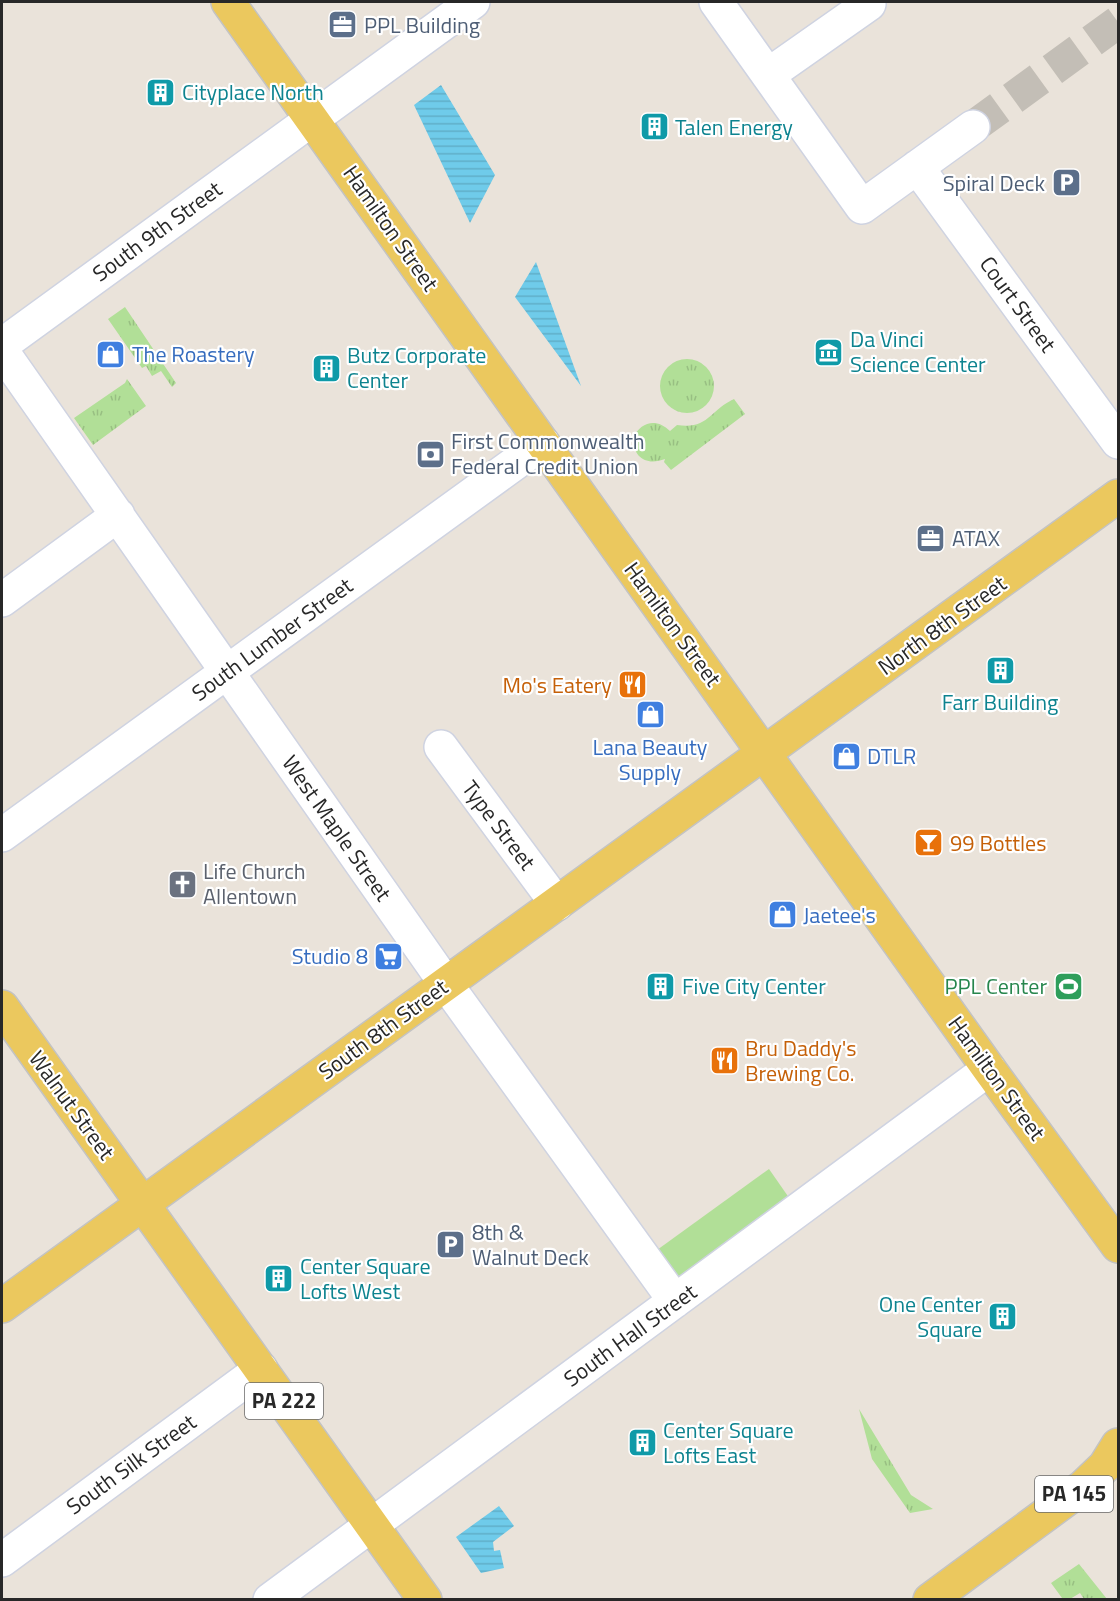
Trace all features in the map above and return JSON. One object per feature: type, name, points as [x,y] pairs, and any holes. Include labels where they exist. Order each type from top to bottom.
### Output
[{"type":"main road","name":"Hamilton Street","points":[[228,2],[989,1069],[1119,1246]]},
{"type":"main road","name":"North 8th Street","points":[[765,754],[1119,496]]},
{"type":"main road","name":"South 8th Street","points":[[2,1306],[765,754]]},
{"type":"main road","name":"Walnut Street","points":[[2,1007],[143,1203]]},
{"type":"main road","name":"PA 222","points":[[143,1203],[425,1599]]},
{"type":"main road","name":"PA 145","points":[[930,1599],[1083,1487],[1105,1466],[1119,1445]]},
{"type":"street","name":"South 9th Street","points":[[2,345],[473,2]]},
{"type":"street","points":[[716,2],[862,207],[973,127]]},
{"type":"street","points":[[768,75],[869,4]]},
{"type":"street","name":"Court Street","points":[[917,167],[1119,442]]},
{"type":"street","name":"West Maple Street","points":[[2,351],[446,984],[675,1301]]},
{"type":"street","name":"South Lumber Street","points":[[2,836],[543,442]]},
{"type":"street","points":[[2,600],[118,515]]},
{"type":"street","name":"Type Street","points":[[441,747],[558,904]]},
{"type":"street","name":"South Hall Street","points":[[270,1599],[989,1069]]},
{"type":"street","name":"South Silk Street","points":[[2,1560],[261,1369]]},
{"type":"green space","points":[[125,307],[176,383],[172,387],[161,371],[152,376],[146,366],[142,368],[108,319]]},
{"type":"green space","points":[[687,359],[697,361],[706,367],[712,376],[714,386],[712,396],[706,405],[697,411],[687,413],[677,411],[668,405],[662,396],[660,386],[662,376],[668,367],[677,361]]},
{"type":"green space","points":[[127,379],[146,406],[93,445],[74,418],[125,383]]},
{"type":"green space","points":[[734,399],[745,414],[671,470],[664,462],[665,459],[647,461],[635,451],[633,438],[636,432],[645,425],[660,424],[670,431],[677,425],[696,425]]},
{"type":"green space","points":[[769,1169],[792,1202],[680,1282],[657,1250]]},
{"type":"green space","points":[[859,1409],[911,1495],[933,1509],[910,1513],[872,1459]]},
{"type":"green space","points":[[1079,1564],[1107,1599],[1084,1599],[1080,1593],[1070,1599],[1062,1598],[1051,1583]]},
{"type":"water","points":[[441,85],[495,175],[470,223],[414,105]]},
{"type":"water","points":[[536,262],[581,386],[515,297]]},
{"type":"water","points":[[499,1506],[514,1526],[493,1542],[494,1551],[500,1550],[504,1568],[481,1573],[456,1537]]},
{"type":"tunnel","points":[[973,127],[1118,22]]},
{"type":"place","name":"PPL Building","points":[[343,25]]},
{"type":"place","name":"Cityplace North","points":[[161,92]]},
{"type":"place","name":"Talen Energy","points":[[654,127]]},
{"type":"place","name":"Spiral Deck","points":[[1066,183]]},
{"type":"place","name":"Da Vinci Science Center","points":[[829,352]]},
{"type":"place","name":"The Roastery","points":[[111,354]]},
{"type":"place","name":"Butz Corporate Center","points":[[326,368]]},
{"type":"place","name":"First Commonwealth Federal Credit Union","points":[[430,454]]},
{"type":"place","name":"ATAX","points":[[931,538]]},
{"type":"place","name":"Farr Building","points":[[1000,670]]},
{"type":"place","name":"Mo's Eatery","points":[[633,685]]},
{"type":"place","name":"Lana Beauty Supply","points":[[650,715]]},
{"type":"place","name":"DTLR","points":[[846,756]]},
{"type":"place","name":"99 Bottles","points":[[929,843]]},
{"type":"place","name":"Life Church Allentown","points":[[182,884]]},
{"type":"place","name":"Jaetee's","points":[[782,915]]},
{"type":"place","name":"Studio 8","points":[[389,956]]},
{"type":"place","name":"Five City Center","points":[[661,986]]},
{"type":"place","name":"PPL Center","points":[[1068,986]]},
{"type":"place","name":"Bru Daddy's Brewing Co.","points":[[724,1061]]},
{"type":"place","name":"8th & Walnut Deck","points":[[451,1245]]},
{"type":"place","name":"Center Square Lofts West","points":[[279,1279]]},
{"type":"place","name":"One Center Square","points":[[1003,1317]]},
{"type":"place","name":"Center Square Lofts East","points":[[642,1443]]}]
